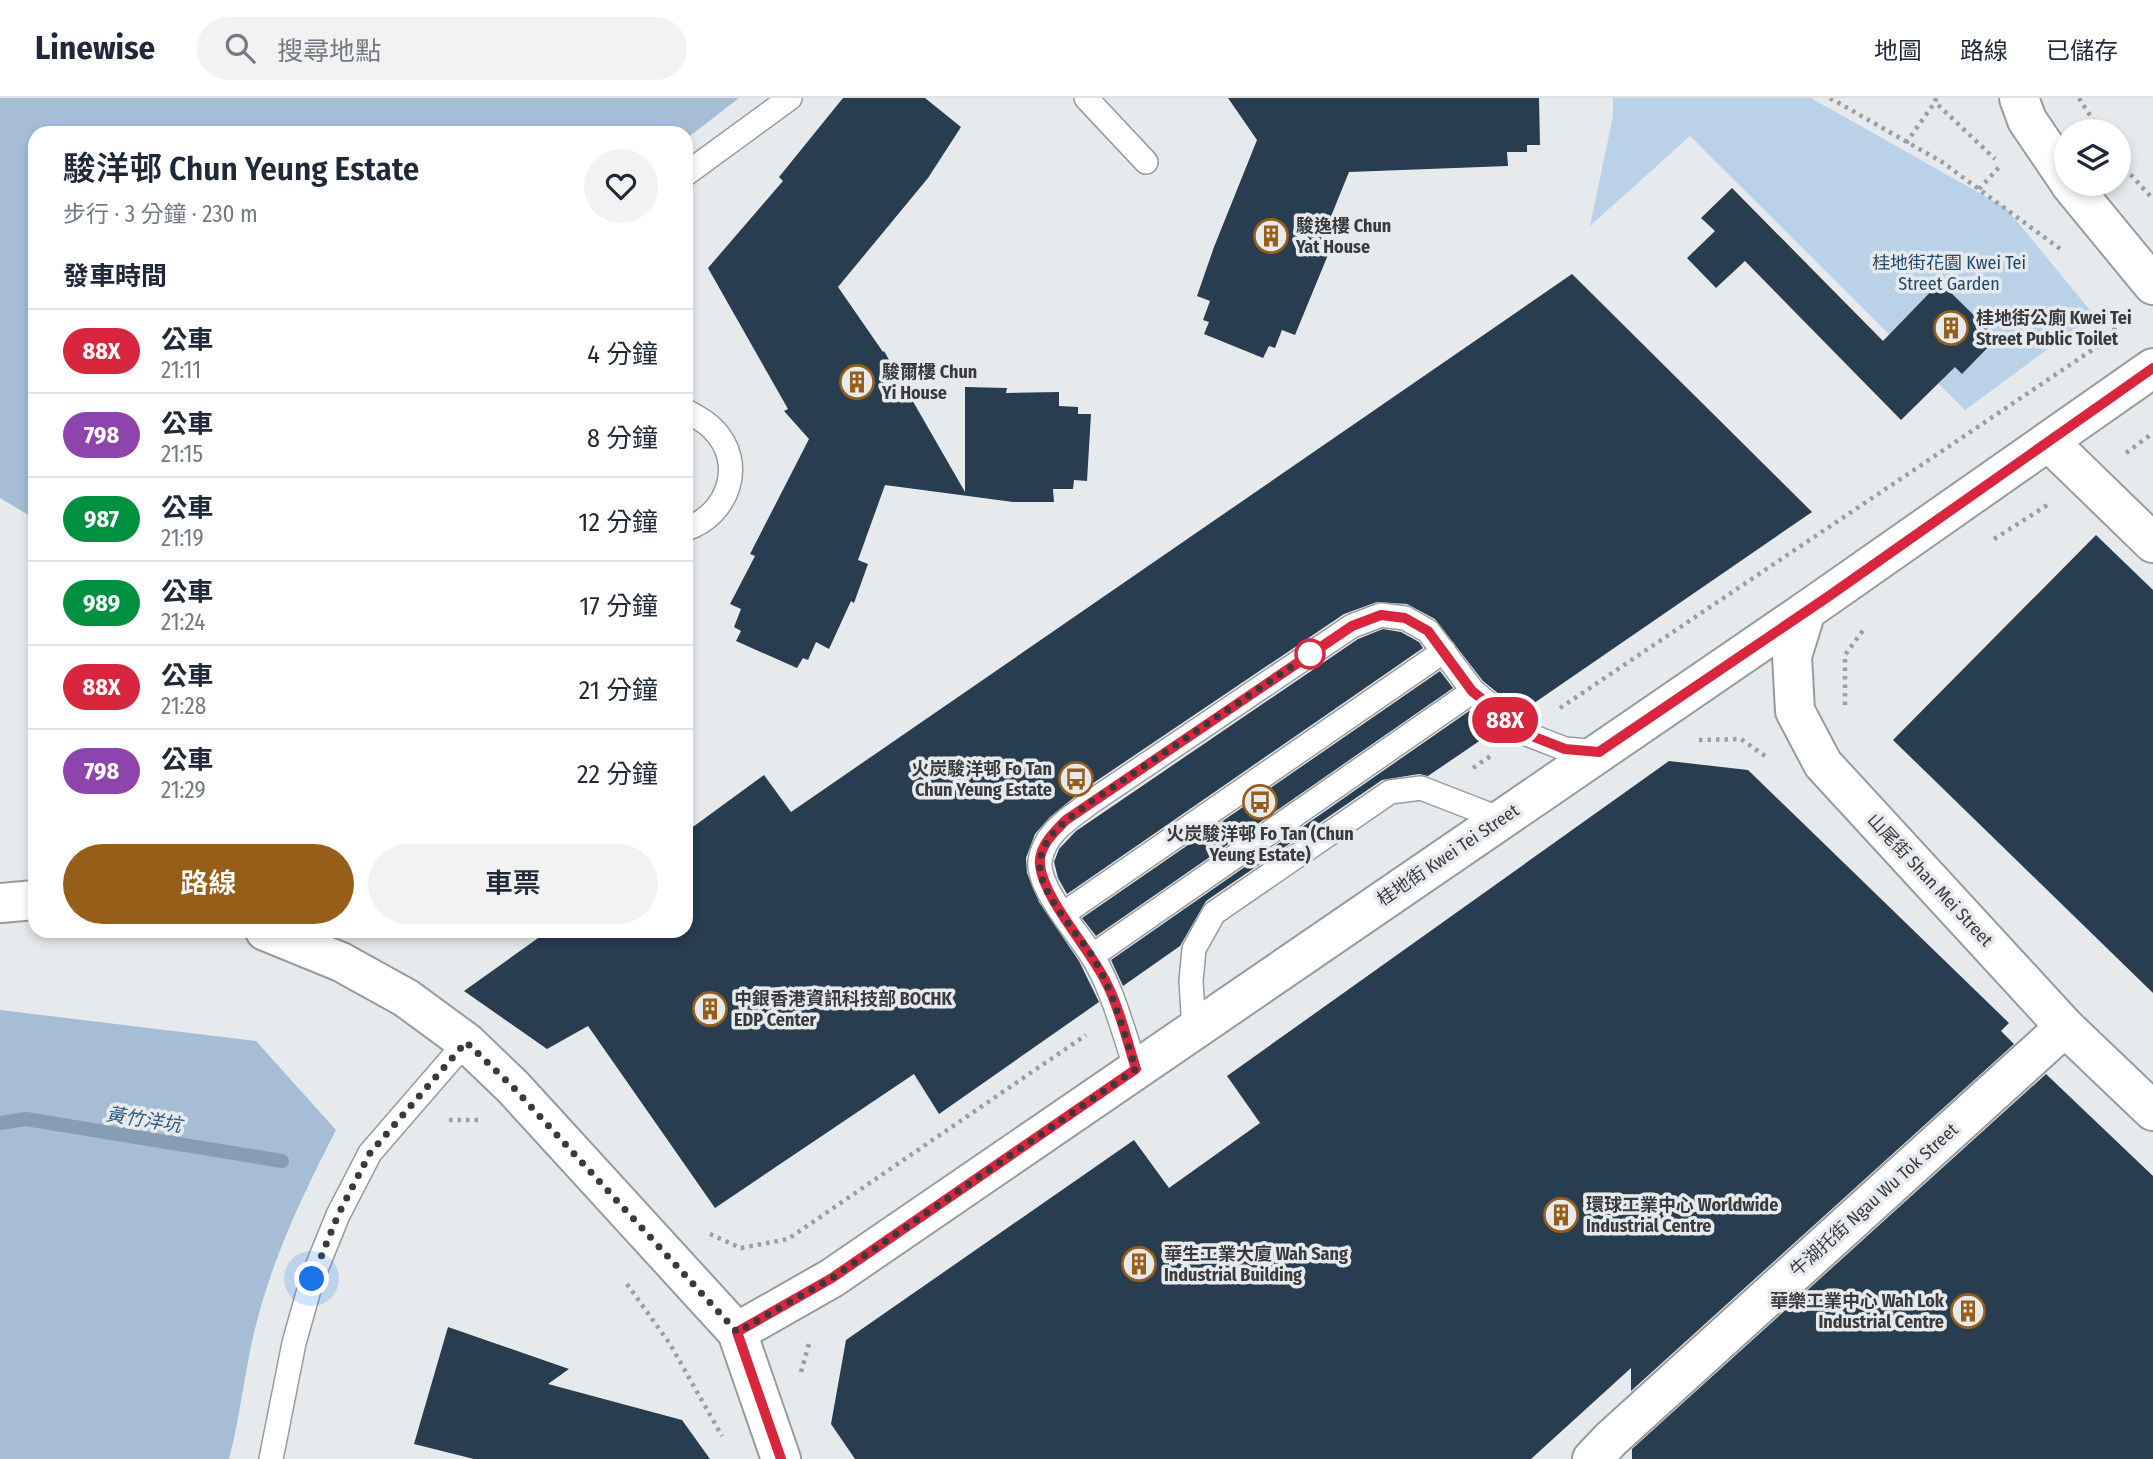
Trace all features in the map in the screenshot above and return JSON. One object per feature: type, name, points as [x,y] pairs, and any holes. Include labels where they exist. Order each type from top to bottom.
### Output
[{"type":"street","points":[[2019,98],[2027,120],[2054,160]]},
{"type":"street","points":[[2080,196],[2153,285]]},
{"type":"street","name":"桂地街 Kwei Tei Street","points":[[737,1332],[832,1278],[1806,611],[2153,368]]},
{"type":"street","points":[[2049,442],[2153,543]]},
{"type":"street","name":"山尾街 Shan Mei Street","points":[[1806,611],[1792,656],[1795,711],[1823,764],[2065,1027],[2153,1111]]},
{"type":"street","points":[[0,903],[28,901]]},
{"type":"street","points":[[281,938],[352,968],[406,998],[466,1042],[513,1087],[737,1332],[781,1459]]},
{"type":"street","name":"牛湖托街 Ngau Wu Tok Street","points":[[1592,1459],[2065,1027]]},
{"type":"lane","points":[[693,169],[790,98]]},
{"type":"lane","points":[[1086,98],[1146,162]]},
{"type":"lane","points":[[693,416],[713,429],[725,445],[731,477],[727,494],[710,517],[693,527]]},
{"type":"lane","points":[[1136,1069],[1108,986],[1092,956],[1046,890],[1039,863],[1047,839],[1066,820],[1091,802],[1352,626],[1381,615],[1405,618],[1428,631],[1472,691],[1524,733],[1565,749],[1599,752]]},
{"type":"lane","points":[[1063,914],[1444,651]]},
{"type":"lane","points":[[1092,956],[1472,691]]},
{"type":"lane","points":[[1194,1030],[1191,981],[1194,949],[1214,913],[1379,799],[1390,792],[1421,788],[1501,819]]},
{"type":"lane","points":[[271,1459],[294,1343],[312,1279],[338,1215],[370,1153],[466,1042]]},
{"type":"path","points":[[1830,98],[1942,162],[2052,241],[2071,259]]},
{"type":"path","points":[[2079,98],[2092,119]]},
{"type":"path","points":[[1906,143],[1936,102]]},
{"type":"path","points":[[1979,189],[2001,165]]},
{"type":"path","points":[[2131,175],[2153,199]]},
{"type":"path","points":[[2120,303],[2120,317]]},
{"type":"path","points":[[1987,544],[2088,480],[2153,433]]},
{"type":"path","points":[[1846,709],[1845,655],[1865,626]]},
{"type":"path","points":[[447,1120],[485,1120]]},
{"type":"path","points":[[625,1282],[670,1344],[729,1447]]},
{"type":"green space","name":"桂地街花園 Kwei Tei Street Garden","points":[[1613,98],[1811,98],[2006,208],[2094,315],[1965,410],[1690,136],[1590,226],[1613,116]]},
{"type":"shaded area","points":[[0,98],[739,98],[693,134],[693,126],[28,126],[28,515],[0,498]]},
{"type":"shaded area","points":[[0,1010],[256,1041],[336,1130],[300,1204],[269,1280],[254,1333],[229,1459],[0,1459]]},
{"type":"building","name":"駿爾樓 Chun Yi House","points":[[843,98],[925,98],[961,127],[928,178],[838,287],[884,351],[965,492],[965,387],[1007,388],[1006,393],[1059,392],[1059,406],[1078,407],[1078,414],[1091,414],[1087,481],[1074,480],[1073,489],[1053,489],[1054,502],[1013,502],[885,485],[858,560],[868,564],[854,603],[851,601],[829,649],[816,642],[808,660],[803,658],[797,668],[736,641],[741,631],[734,627],[741,609],[730,604],[755,556],[750,554],[809,439],[784,411],[788,409],[708,268],[783,181],[779,177]]},
{"type":"building","name":"駿逸樓 Chun Yat House","points":[[1228,98],[1539,98],[1540,145],[1527,145],[1527,152],[1507,152],[1508,166],[1349,172],[1319,246],[1330,250],[1295,335],[1282,330],[1275,348],[1269,346],[1263,358],[1204,334],[1209,322],[1203,320],[1210,301],[1197,296],[1257,140]]},
{"type":"building","points":[[1732,188],[1883,341],[1940,282],[1997,338],[1962,374],[1955,367],[1901,420],[1745,261],[1716,288],[1687,258],[1715,231],[1701,218]]},
{"type":"building","points":[[1572,274],[1812,512],[1521,712],[1483,681],[1435,619],[1407,604],[1377,602],[1344,614],[1083,790],[1050,817],[1035,834],[1026,858],[1027,873],[1039,902],[1079,961],[1099,1002],[939,1114],[914,1074],[715,1208],[588,1026],[547,1049],[464,991],[538,938],[693,938],[693,827],[764,775],[791,812]]},
{"type":"building","points":[[2096,535],[2153,590],[2153,993],[1893,740]]},
{"type":"building","points":[[1383,629],[1401,632],[1419,642],[1423,648],[1067,894],[1058,878],[1054,862],[1059,849],[1076,831],[1358,639]]},
{"type":"building","points":[[1440,671],[1453,688],[1096,936],[1082,918]]},
{"type":"building","points":[[1472,709],[1497,729],[1428,776],[1419,774],[1382,780],[1206,901],[1180,946],[1123,986],[1111,960]]},
{"type":"building","name":"環球工業中心 Worldwide Industrial Centre","points":[[1669,761],[1748,770],[2009,1023],[2001,1031],[2014,1044],[1631,1391],[1631,1368],[1531,1459],[855,1459],[831,1424],[846,1340],[1134,1140],[1169,1188],[1260,1123],[1227,1076]]},
{"type":"building","name":"華樂工業中心 Wah Lok Industrial Centre","points":[[2046,1074],[2153,1176],[2153,1459],[1632,1459],[1632,1449]]},
{"type":"building","points":[[448,1327],[569,1369],[548,1384],[682,1420],[710,1459],[474,1459],[414,1444]]},
{"type":"waterway","name":"黃竹洋坑","points":[[0,1123],[26,1119],[282,1161]]},
{"type":"bus line","name":"88X","points":[[781,1459],[737,1332],[832,1278],[1136,1069],[1108,986],[1092,956],[1046,890],[1039,863],[1047,839],[1066,820],[1352,626],[1381,615],[1405,618],[1428,631],[1472,691],[1524,733],[1565,749],[1599,752],[1829,596],[2153,368]]},
{"type":"place","name":"駿逸樓 Chun Yat House","points":[[1271,236]]},
{"type":"place","name":"桂地街公廁 Kwei Tei Street Public Toilet","points":[[1951,328]]},
{"type":"place","name":"駿爾樓 Chun Yi House","points":[[857,382]]},
{"type":"place","name":"火炭駿洋邨 Fo Tan Chun Yeung Estate","points":[[1076,779]]},
{"type":"place","name":"火炭駿洋邨 Fo Tan (Chun Yeung Estate)","points":[[1260,802]]},
{"type":"place","name":"中銀香港資訊科技部 BOCHK EDP Center","points":[[710,1009]]},
{"type":"place","name":"環球工業中心 Worldwide Industrial Centre","points":[[1561,1215]]},
{"type":"place","name":"華生工業大廈 Wah Sang Industrial Building","points":[[1139,1264]]},
{"type":"place","name":"華樂工業中心 Wah Lok Industrial Centre","points":[[1968,1311]]},
{"type":"route","points":[[312,1279],[338,1215],[370,1153],[466,1042],[513,1087],[737,1332],[832,1278],[1136,1069],[1108,986],[1092,956],[1046,890],[1039,863],[1047,839],[1066,820],[1091,802],[1312,653],[1310,654]]}]
